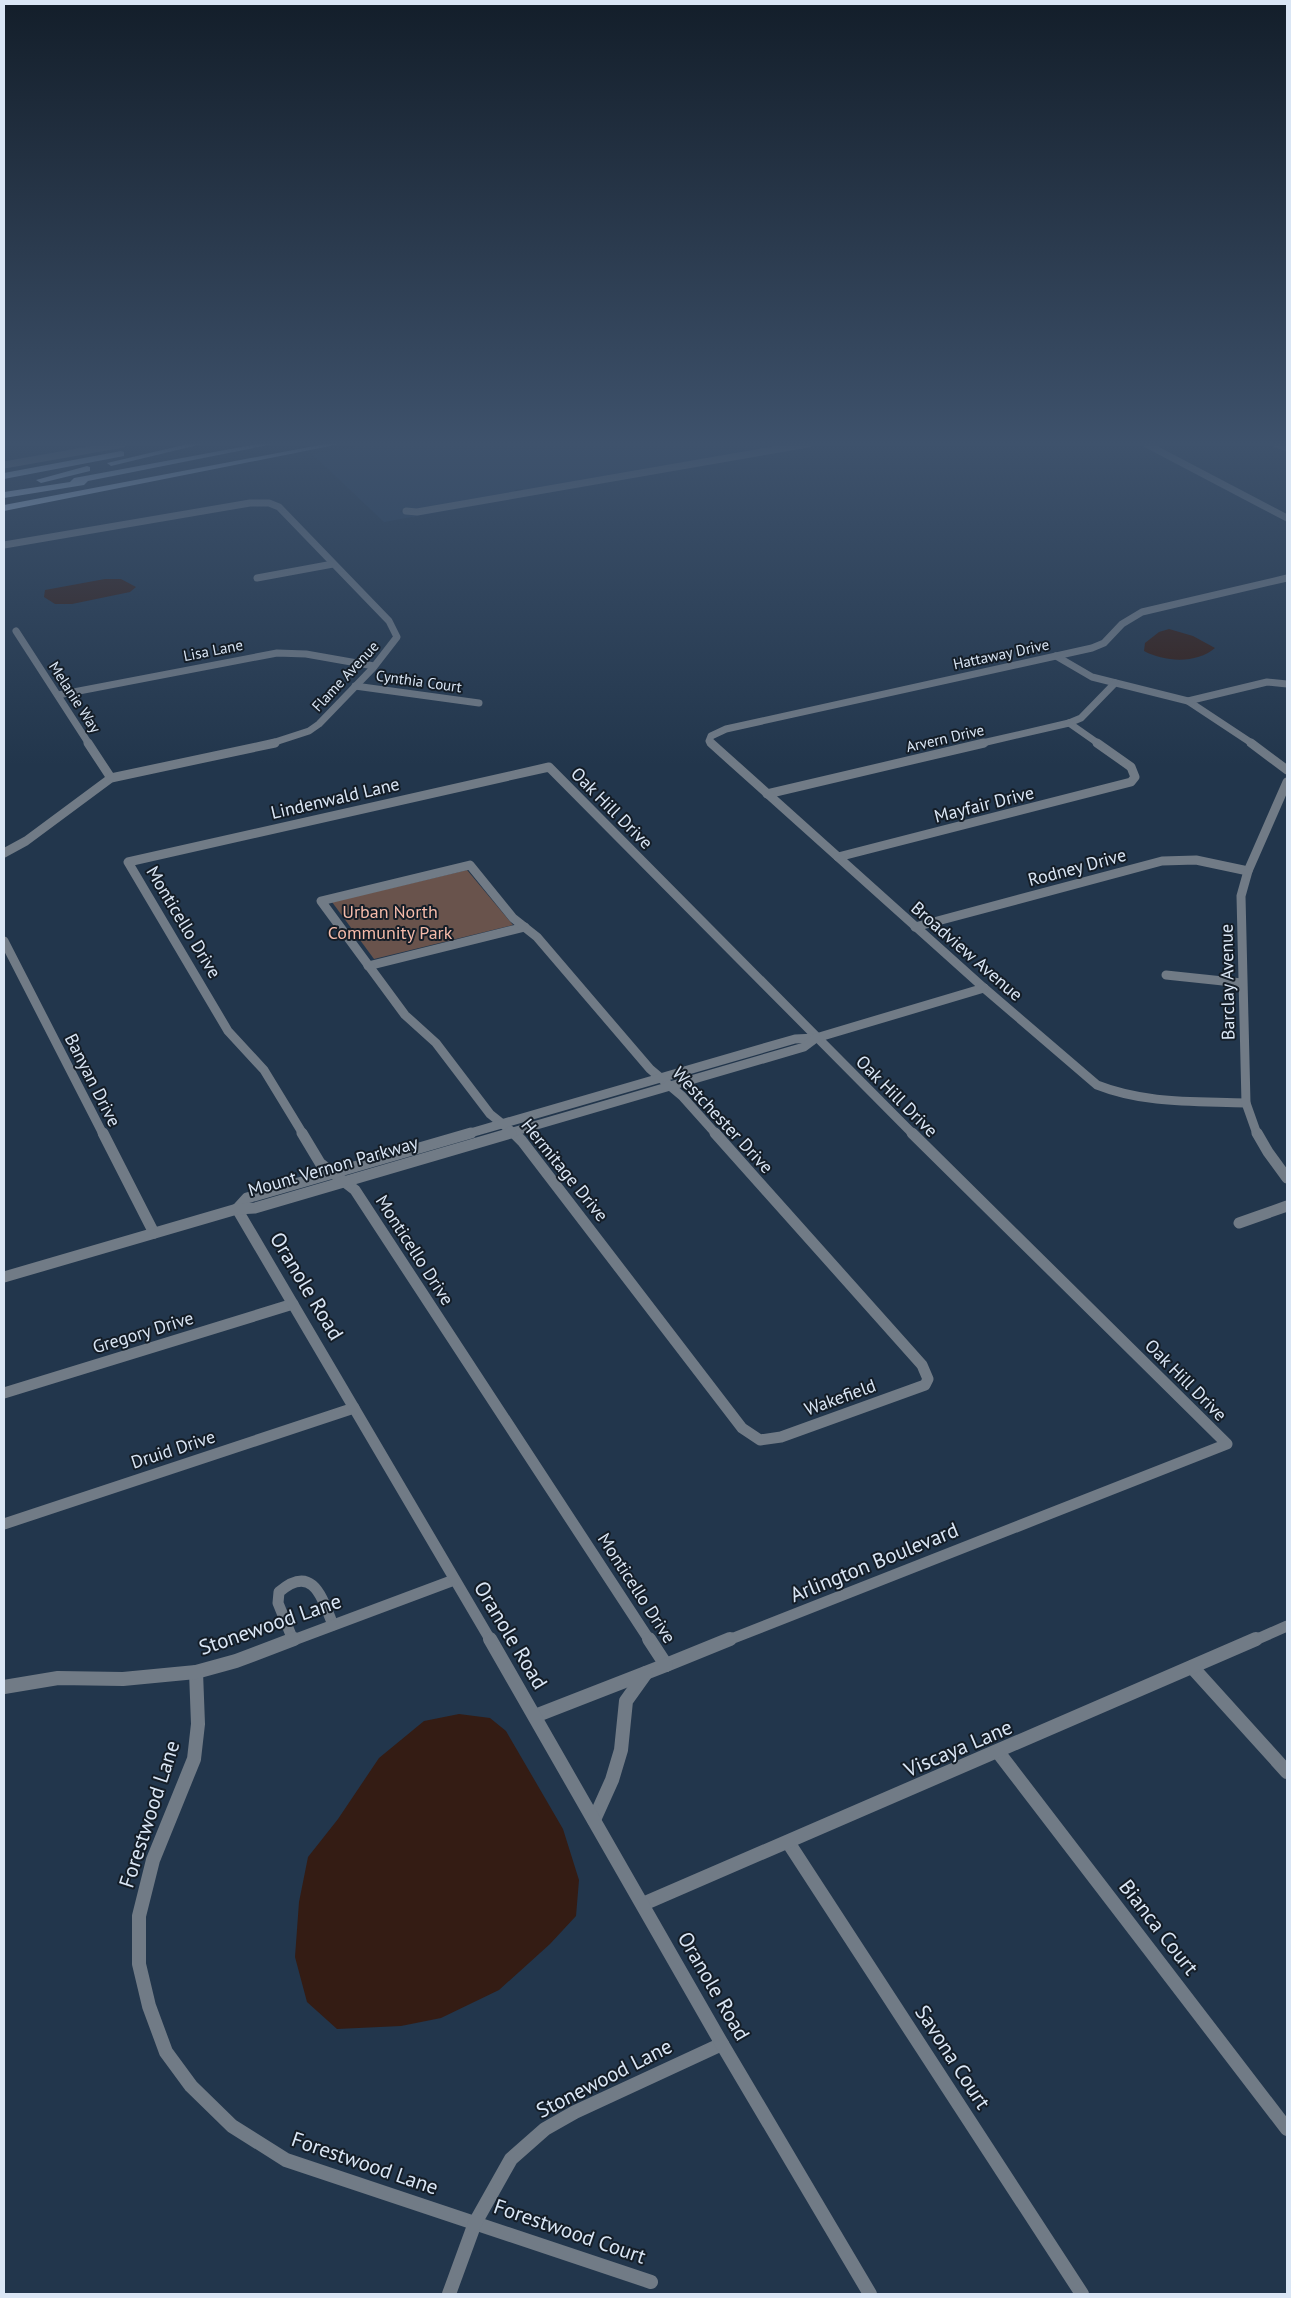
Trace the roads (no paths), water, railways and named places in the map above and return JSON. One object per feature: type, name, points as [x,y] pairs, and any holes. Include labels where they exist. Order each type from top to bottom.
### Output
[{"type":"street","name":"Flame Avenue","points":[[4,853],[26,842],[111,778],[293,737],[319,724],[394,644],[397,637],[395,630],[321,551]]},
{"type":"street","points":[[257,578],[333,564]]},
{"type":"street","name":"Hattaway Drive","points":[[711,736],[726,729],[1056,656],[1104,643],[1122,624],[1142,612],[1287,578]]},
{"type":"street","name":"Melanie Way","points":[[16,630],[111,778]]},
{"type":"street","name":"Lisa Lane","points":[[58,695],[277,653],[306,654],[374,666]]},
{"type":"street","points":[[1056,656],[1081,673],[1188,701],[1279,762],[1287,770]]},
{"type":"street","points":[[1188,701],[1266,682],[1287,684]]},
{"type":"street","name":"Arvern Drive","points":[[767,794],[1069,723],[1080,718],[1115,683]]},
{"type":"street","name":"Cynthia Court","points":[[355,686],[479,703]]},
{"type":"street","name":"Mayfair Drive","points":[[838,857],[1125,786],[1135,777],[1131,767],[1069,723]]},
{"type":"street","name":"Broadview Avenue","points":[[711,736],[712,746],[984,988],[1097,1085],[1113,1093],[1137,1098],[1246,1102]]},
{"type":"street","name":"Lindenwald Lane","points":[[128,862],[549,767]]},
{"type":"street","name":"Oak Hill Drive","points":[[549,767],[816,1038],[1227,1444]]},
{"type":"street","name":"Barclay Avenue","points":[[1287,782],[1248,871],[1241,896],[1246,1102],[1251,1120],[1267,1152],[1287,1178]]},
{"type":"street","name":"Rodney Drive","points":[[915,927],[1162,861],[1196,860],[1248,871]]},
{"type":"street","name":"Monticello Drive","points":[[128,862],[228,1031],[264,1070],[320,1163],[355,1190],[666,1665]]},
{"type":"street","name":"Westchester Drive","points":[[321,901],[470,865],[513,918],[537,937],[650,1069],[682,1096],[922,1365],[928,1379]]},
{"type":"street","name":"Hermitage Drive","points":[[321,901],[405,1015],[436,1043],[451,1060],[490,1114],[504,1123],[528,1149],[742,1428],[760,1440]]},
{"type":"street","points":[[368,966],[525,927]]},
{"type":"street","name":"Banyan Drive","points":[[4,941],[154,1233]]},
{"type":"street","points":[[1166,975],[1242,984]]},
{"type":"street","name":"Mount Vernon Parkway","points":[[237,1209],[255,1208],[339,1176],[504,1123],[795,1039],[816,1038],[984,988]]},
{"type":"street","name":"Mount Vernon Parkway","points":[[339,1176],[512,1131],[670,1086],[804,1047],[816,1038]]},
{"type":"street","points":[[1239,1223],[1287,1206]]},
{"type":"street","points":[[4,1276],[237,1209]]},
{"type":"street","name":"Oranole Road","points":[[237,1209],[534,1716],[722,2044],[870,2294]]},
{"type":"street","name":"Gregory Drive","points":[[4,1393],[293,1304]]},
{"type":"street","name":"Wakefield","points":[[760,1440],[780,1437],[918,1388],[925,1385],[928,1379]]},
{"type":"street","name":"Druid Drive","points":[[4,1524],[354,1408]]},
{"type":"street","name":"Arlington Boulevard","points":[[534,1716],[1227,1444]]},
{"type":"street","points":[[293,1640],[278,1603],[279,1592],[287,1584],[297,1580],[314,1585],[318,1589],[333,1625]]},
{"type":"street","name":"Stonewood Lane","points":[[4,1687],[58,1678],[123,1679],[196,1672],[236,1661],[454,1580]]},
{"type":"street","name":"Viscaya Lane","points":[[643,1904],[1287,1626]]},
{"type":"street","points":[[1192,1667],[1287,1772]]},
{"type":"street","name":"Forestwood Lane","points":[[196,1672],[198,1724],[194,1759],[153,1860],[138,1916],[139,1964],[149,2006],[166,2052],[191,2086],[232,2126],[286,2160],[475,2223]]},
{"type":"street","points":[[594,1820],[612,1780],[621,1750],[626,1700],[646,1673]]},
{"type":"street","name":"Bianca Court","points":[[998,1752],[1287,2128]]},
{"type":"street","name":"Savona Court","points":[[788,1842],[1082,2294]]},
{"type":"street","name":"Stonewood Lane","points":[[449,2294],[475,2223],[512,2159],[545,2129],[575,2112],[722,2044]]},
{"type":"street","name":"Forestwood Court","points":[[475,2223],[651,2282]]},
{"type":"park label","name":"Urban North Community Park","points":[[390,921]]}]
